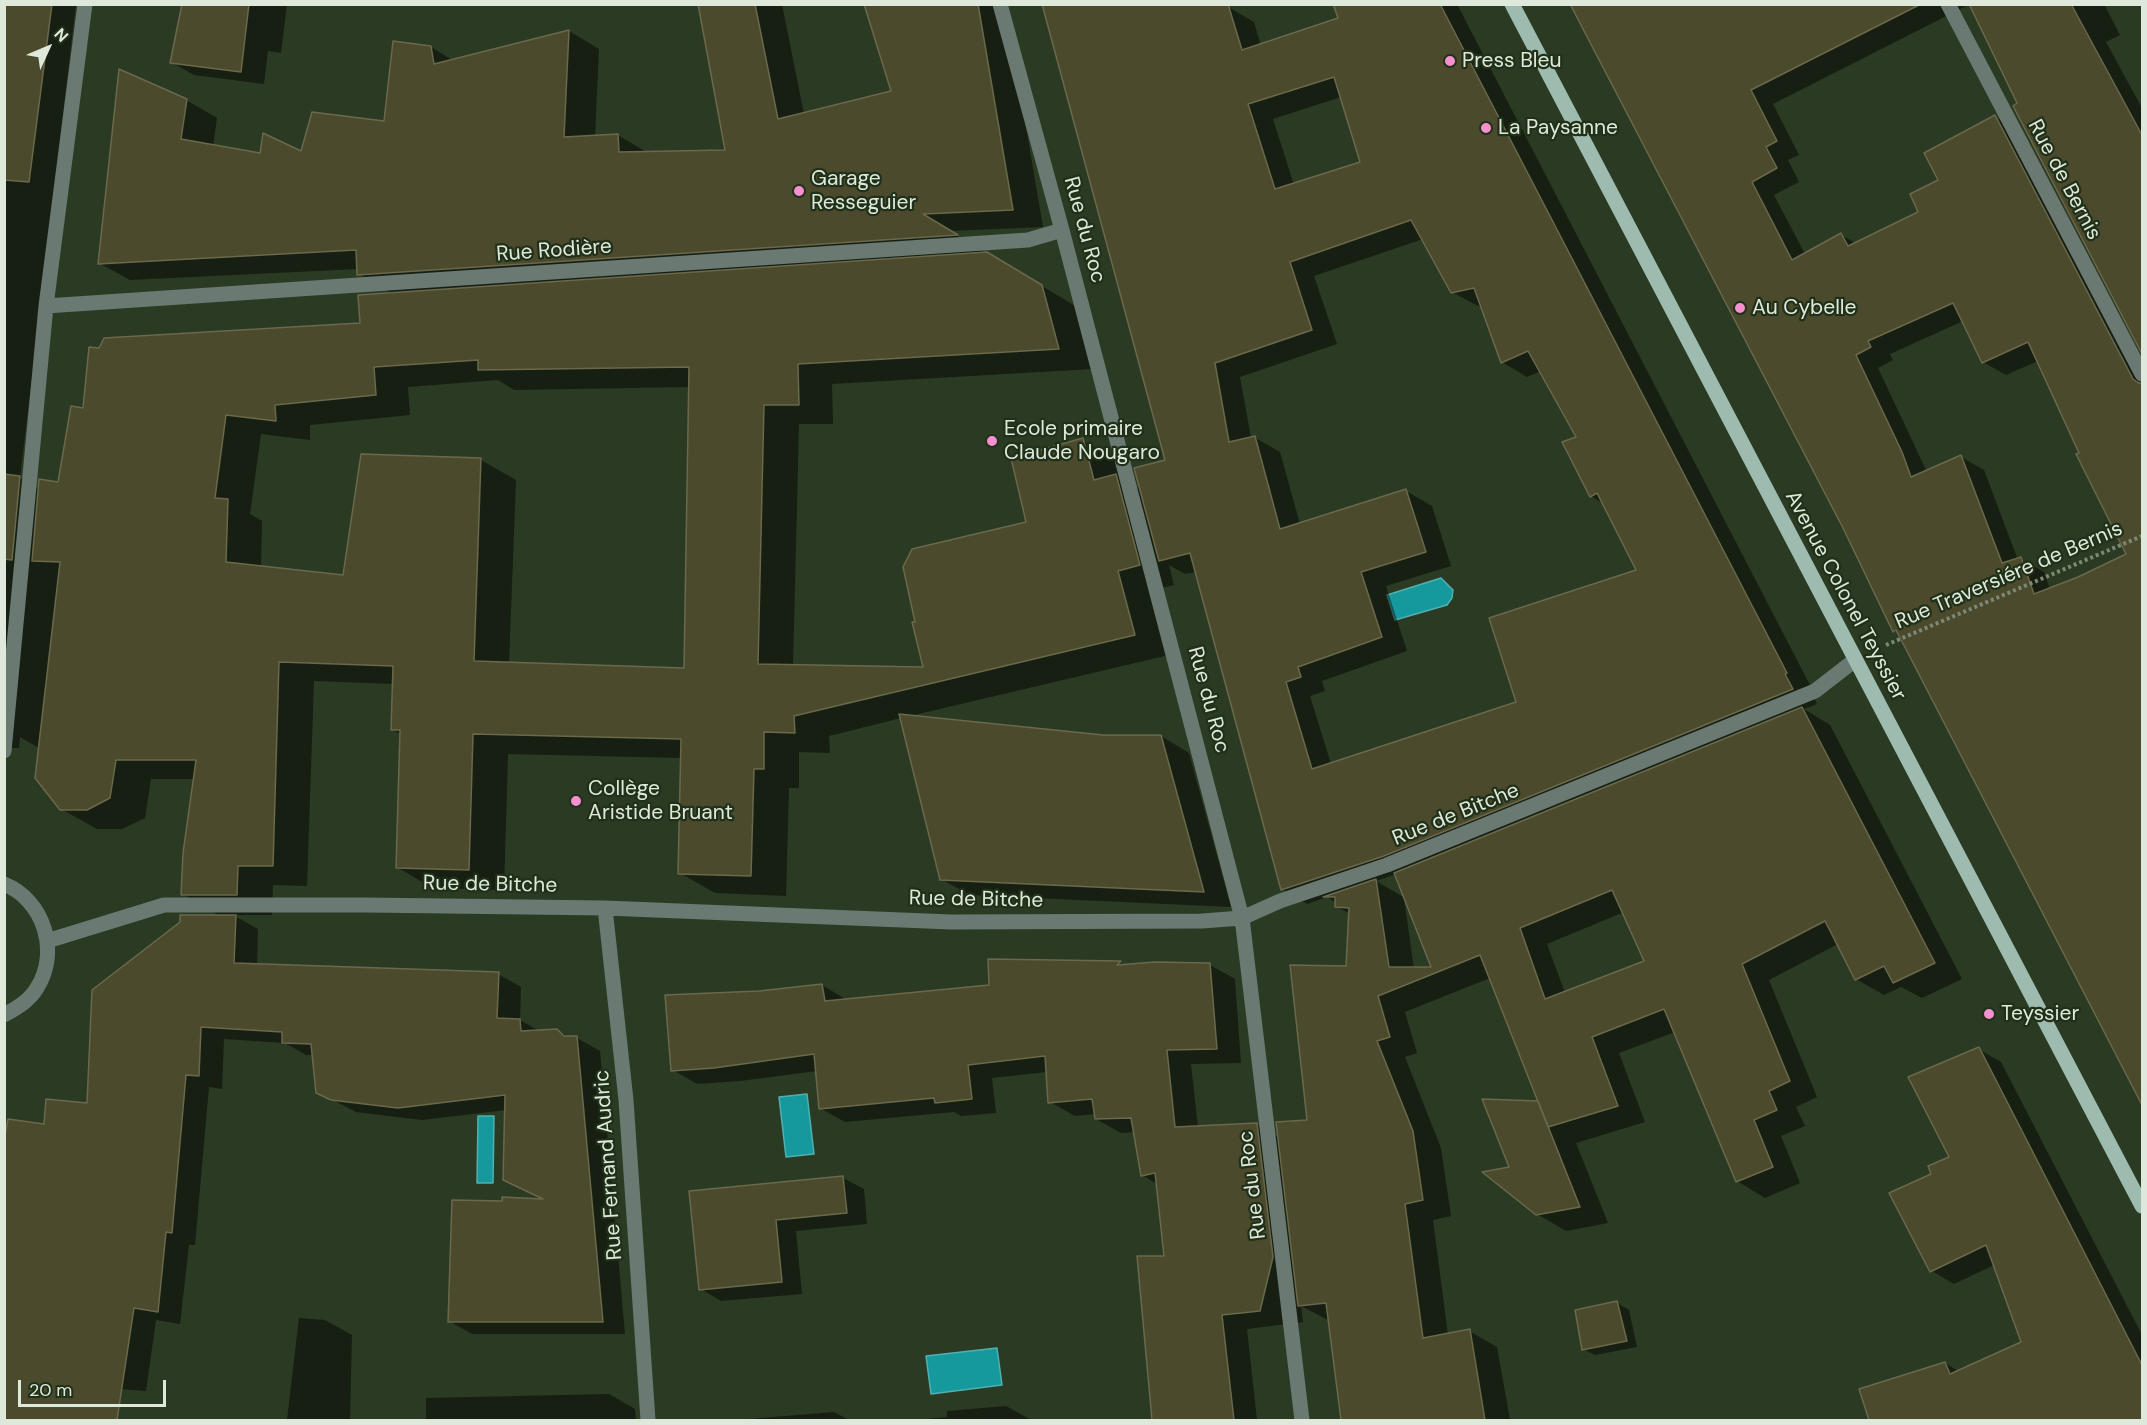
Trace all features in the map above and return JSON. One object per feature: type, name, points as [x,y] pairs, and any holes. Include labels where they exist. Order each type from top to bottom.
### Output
[{"type":"main road","name":"Avenue Colonel Teyssier","points":[[1512,4],[2142,1206]]},
{"type":"street","points":[[4,751],[46,306],[86,4]]},
{"type":"street","name":"Rue du Roc","points":[[1000,4],[1062,230],[1242,918],[1302,1420]]},
{"type":"street","name":"Rue de Bernis","points":[[1948,4],[2142,374]]},
{"type":"street","name":"Rue Rodière","points":[[46,306],[1028,240],[1062,230]]},
{"type":"street","name":"Rue de Bitche","points":[[47,941],[164,905],[605,908],[951,922],[1202,921],[1242,918],[1280,901],[1387,865],[1815,691],[1855,660]]},
{"type":"street","points":[[4,884],[27,898],[41,918],[47,941],[46,966],[37,988],[20,1007],[4,1015]]},
{"type":"street","name":"Rue Fernand Audric","points":[[605,908],[626,1100],[648,1420]]},
{"type":"path","name":"Rue Traversiére de Bernis","points":[[1855,660],[1899,639],[2142,536]]},
{"type":"water","points":[[1441,578],[1453,590],[1452,598],[1447,605],[1395,620],[1387,595]]},
{"type":"water","points":[[807,1094],[814,1154],[786,1157],[779,1097]]},
{"type":"water","points":[[478,1116],[494,1116],[493,1183],[477,1183]]},
{"type":"water","points":[[997,1348],[1002,1385],[931,1394],[926,1356]]},
{"type":"building","points":[[4,4],[52,4],[29,182],[4,180]]},
{"type":"building","points":[[182,4],[249,4],[241,72],[170,63]]},
{"type":"building","points":[[698,4],[755,4],[778,119],[891,91],[864,4],[978,4],[1013,210],[923,214],[958,235],[357,275],[356,250],[98,264],[119,69],[187,99],[181,139],[260,153],[263,133],[301,151],[312,112],[384,121],[393,41],[431,46],[434,64],[569,30],[564,137],[618,134],[619,152],[725,150]]},
{"type":"building","points":[[1042,4],[1228,4],[1242,50],[1338,18],[1333,4],[1440,4],[1787,673],[1785,674],[1793,689],[1384,856],[1281,890],[1190,553],[1159,561],[1134,468],[1165,460]],"holes":[[[1334,77],[1360,162],[1275,189],[1248,104]],[[1411,220],[1451,293],[1474,288],[1501,363],[1528,351],[1576,437],[1562,442],[1590,497],[1597,493],[1636,570],[1489,618],[1516,702],[1312,769],[1286,682],[1301,677],[1298,667],[1382,637],[1361,572],[1426,552],[1406,489],[1280,529],[1255,436],[1229,442],[1215,363],[1312,330],[1290,262]]]},
{"type":"building","points":[[1570,4],[1921,4],[1751,90],[1777,141],[1766,147],[1777,168],[1752,182],[1792,260],[1841,233],[1848,246],[1918,212],[1910,194],[1938,180],[1924,153],[1995,115],[2133,379],[2142,384],[2142,1105],[1896,630],[1893,632],[1843,528]],"holes":[[[1953,303],[1982,363],[2028,342],[2079,453],[2076,454],[2126,554],[2078,577],[2034,594],[2021,557],[2002,563],[1961,455],[1911,477],[1902,452],[1856,355],[1871,347],[1868,341]]]},
{"type":"building","points":[[1969,4],[2071,4],[2142,135],[2142,354],[2013,106],[2017,103]]},
{"type":"building","points":[[987,252],[1042,285],[1059,349],[798,364],[799,405],[764,405],[758,664],[923,667],[912,622],[915,622],[903,567],[912,549],[1026,522],[1011,458],[1083,438],[1094,480],[1116,474],[1140,565],[1118,571],[1135,635],[794,716],[795,733],[764,732],[764,769],[754,769],[751,876],[678,874],[681,739],[473,734],[469,870],[396,868],[400,730],[391,730],[393,666],[279,662],[273,866],[238,866],[237,895],[181,895],[183,853],[196,760],[116,760],[110,798],[87,810],[60,810],[35,778],[60,562],[32,561],[39,479],[58,482],[71,406],[83,408],[89,347],[99,348],[104,338],[360,323],[358,295]],"holes":[[[478,360],[478,370],[689,367],[684,668],[474,661],[481,458],[361,454],[343,575],[226,562],[228,499],[215,498],[226,415],[276,421],[275,405],[376,395],[374,367]]]},
{"type":"building","points":[[4,474],[20,476],[12,560],[4,559]]},
{"type":"building","points":[[1802,707],[1935,963],[1893,983],[1884,966],[1855,980],[1825,921],[1742,964],[1790,1081],[1769,1091],[1777,1110],[1754,1120],[1773,1167],[1736,1182],[1664,1009],[1592,1037],[1618,1106],[1548,1127],[1480,955],[1378,996],[1390,1037],[1377,1041],[1413,1131],[1423,1200],[1405,1204],[1423,1338],[1470,1329],[1485,1420],[1341,1420],[1326,1303],[1298,1306],[1276,1122],[1307,1120],[1290,965],[1346,966],[1349,908],[1335,907],[1335,897],[1323,897],[1376,879],[1389,967],[1431,967],[1394,873]],"holes":[[[1612,890],[1644,961],[1545,999],[1520,928]]]},
{"type":"building","points":[[899,714],[1103,735],[1161,735],[1204,892],[940,880]]},
{"type":"building","points":[[180,915],[236,915],[234,963],[499,972],[497,1018],[520,1019],[521,1031],[557,1029],[564,1036],[577,1036],[603,1322],[448,1322],[452,1200],[502,1201],[502,1197],[543,1199],[503,1180],[505,1095],[398,1108],[331,1100],[316,1093],[311,1044],[282,1043],[282,1032],[201,1027],[199,1076],[186,1075],[172,1233],[166,1232],[158,1312],[134,1308],[117,1420],[4,1420],[4,1141],[8,1119],[44,1124],[46,1099],[87,1103],[92,990],[180,922]]},
{"type":"building","points":[[988,959],[1121,961],[1117,965],[1155,962],[1210,963],[1217,1049],[1167,1050],[1175,1127],[1257,1123],[1273,1257],[1260,1311],[1222,1315],[1234,1420],[1152,1420],[1137,1256],[1164,1256],[1155,1173],[1141,1176],[1131,1118],[1095,1119],[1092,1099],[1048,1103],[1045,1056],[968,1065],[972,1099],[935,1103],[934,1098],[819,1109],[814,1054],[714,1068],[671,1071],[665,995],[759,991],[822,984],[825,1001],[989,985]]},
{"type":"building","points":[[1979,1047],[2142,1365],[2142,1420],[1869,1420],[1859,1389],[1945,1362],[1950,1374],[2021,1342],[1986,1245],[1930,1272],[1889,1193],[1931,1174],[1928,1166],[1949,1157],[1908,1077]]},
{"type":"building","points":[[1482,1099],[1538,1101],[1580,1207],[1536,1215],[1482,1172],[1509,1167]]},
{"type":"building","points":[[843,1176],[847,1213],[776,1220],[782,1282],[699,1290],[689,1191]]},
{"type":"building","points":[[1617,1301],[1627,1341],[1582,1350],[1575,1310]]},
{"type":"place","name":"Press Bleu","points":[[1450,61]]},
{"type":"place","name":"La Paysanne","points":[[1486,128]]},
{"type":"place","name":"Garage Resseguier","points":[[799,191]]},
{"type":"place","name":"Au Cybelle","points":[[1740,308]]},
{"type":"place","name":"Ecole primaire Claude Nougaro","points":[[992,441]]},
{"type":"place","name":"Collège Aristide Bruant","points":[[576,801]]},
{"type":"place","name":"Teyssier","points":[[1989,1014]]}]
